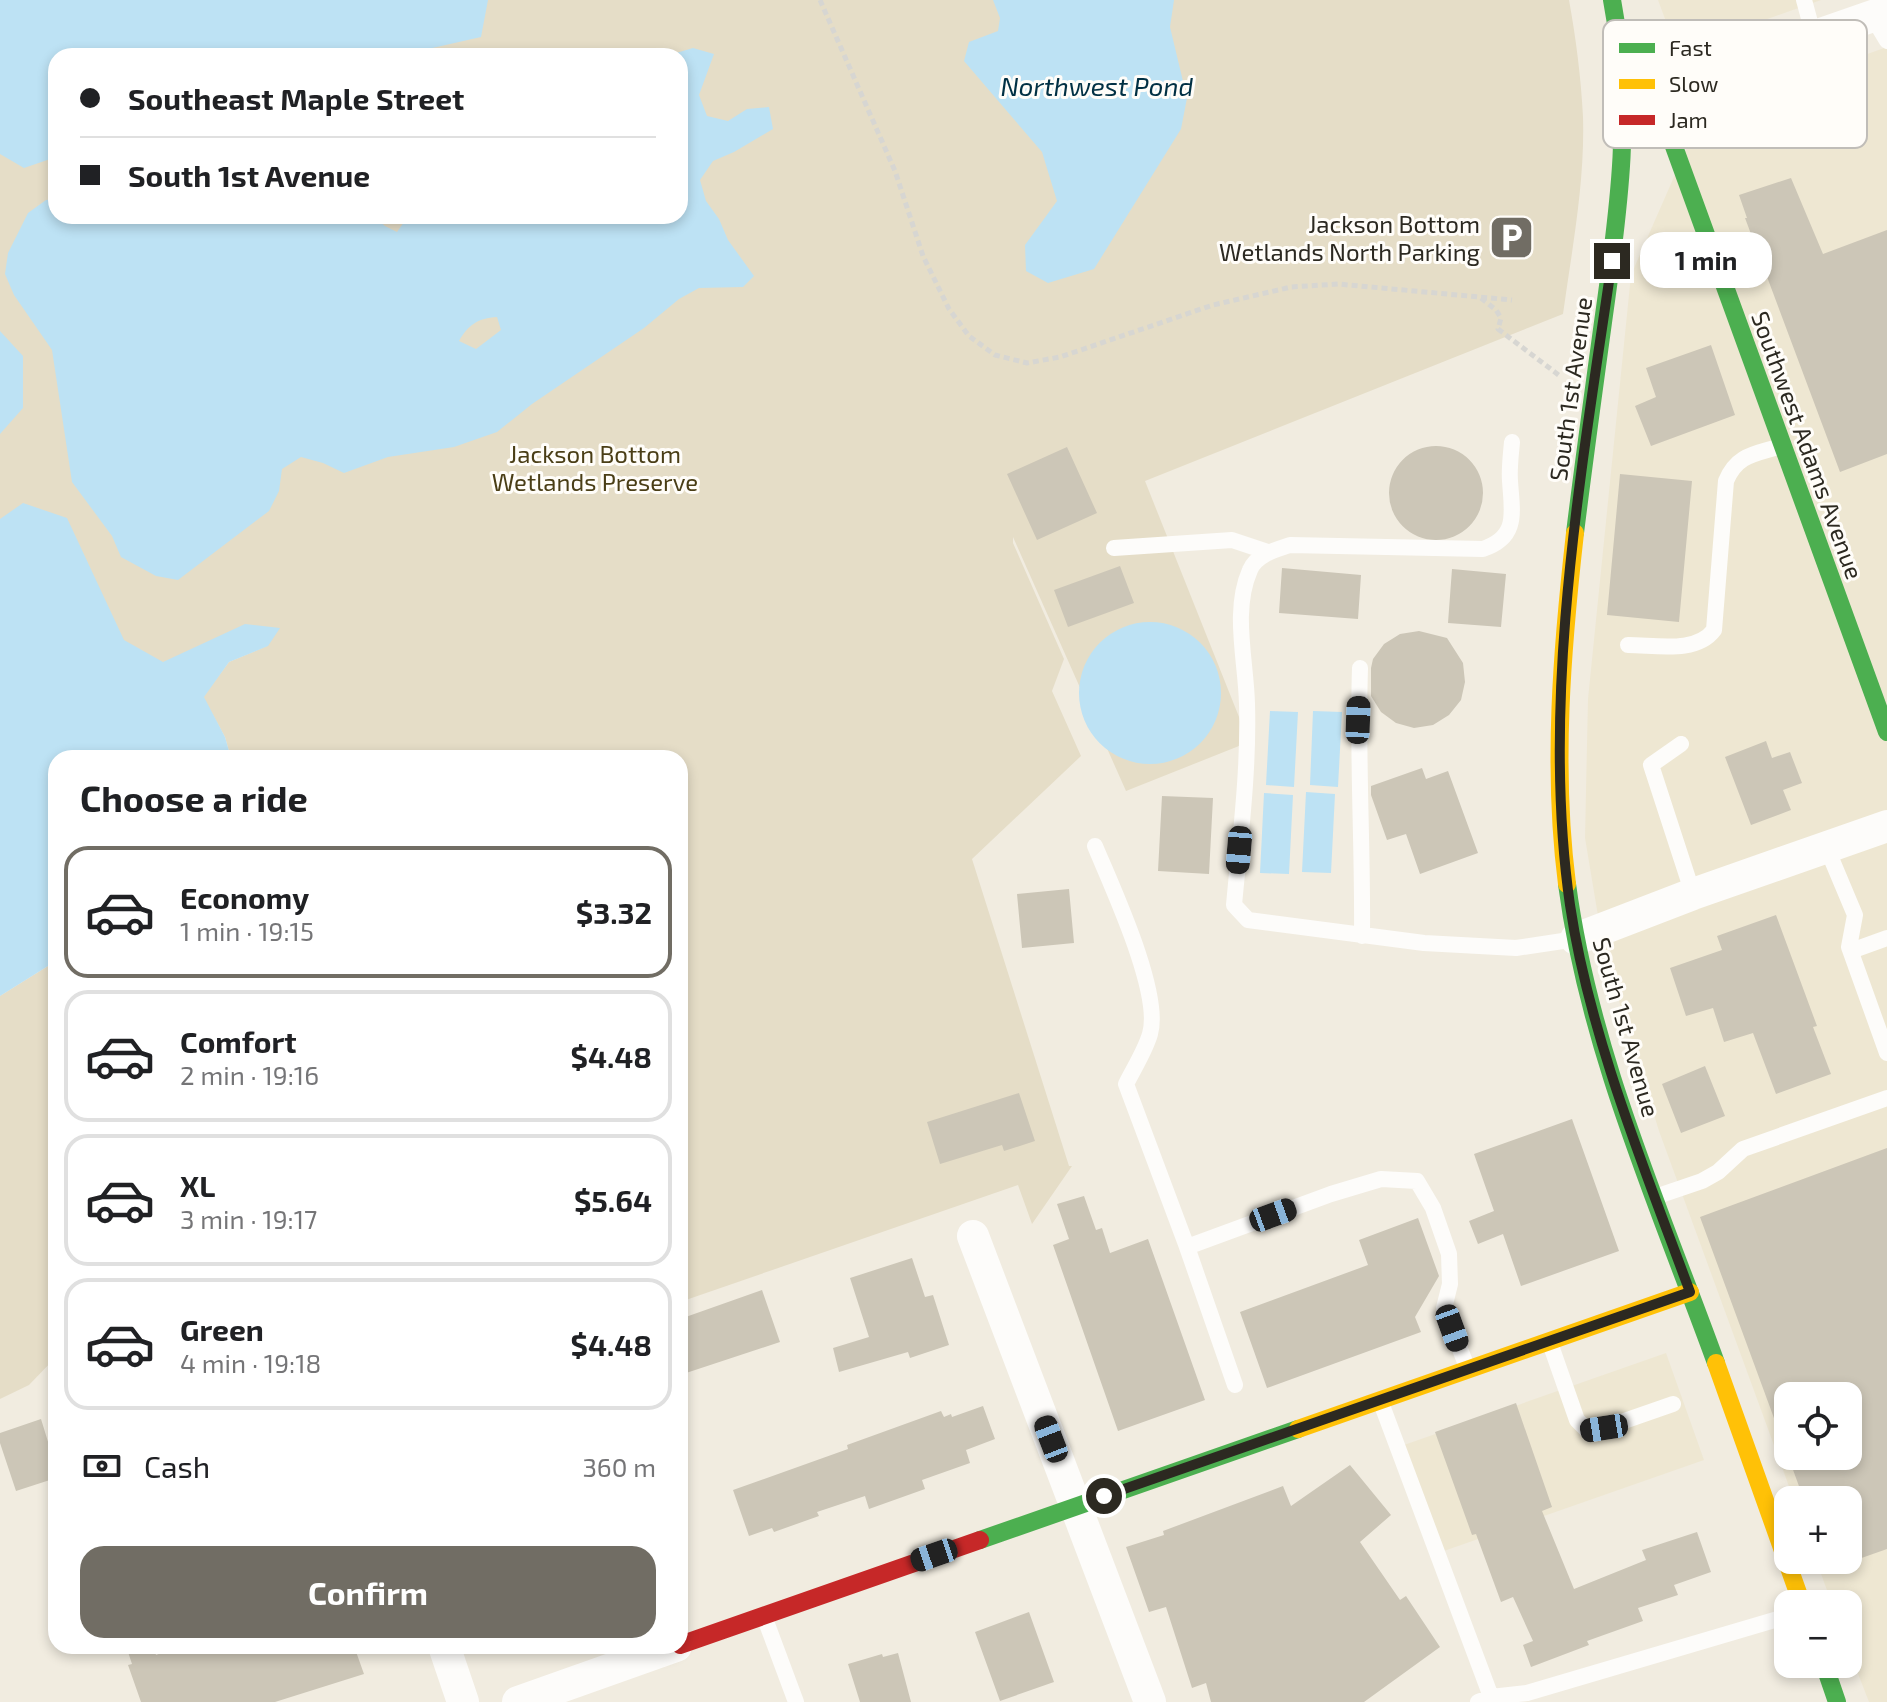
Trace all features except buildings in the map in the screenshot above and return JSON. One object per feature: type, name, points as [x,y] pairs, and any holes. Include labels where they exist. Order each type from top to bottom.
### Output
[{"type":"street","name":"South 1st Avenue","points":[[1612,0],[1615,20]]},
{"type":"street","name":"South 1st Avenue","points":[[1624,148],[1621,194],[1567,603],[1561,725],[1563,833],[1570,902],[1593,1012],[1655,1197],[1797,1590]]},
{"type":"street","name":"Southwest Adams Avenue","points":[[1675,148],[1887,732]]},
{"type":"street","points":[[1576,939],[1887,826]]},
{"type":"street","points":[[973,1236],[1150,1702]]},
{"type":"street","points":[[688,1642],[1690,1292]]},
{"type":"street","points":[[447,1654],[463,1702]]},
{"type":"street","points":[[518,1702],[653,1654]]},
{"type":"street","points":[[1829,1678],[1837,1702]]},
{"type":"lane","points":[[1804,0],[1809,20]]},
{"type":"lane","points":[[1512,442],[1510,479],[1513,503],[1509,531],[1498,544],[1483,549],[1290,545],[1268,552],[1251,566],[1241,596],[1247,705],[1234,905],[1248,920],[1362,936],[1516,948],[1576,939]]},
{"type":"lane","points":[[1628,645],[1691,645],[1707,640],[1714,630],[1726,481],[1739,460],[1783,445]]},
{"type":"lane","points":[[1114,548],[1232,540],[1268,552]]},
{"type":"lane","points":[[1360,668],[1357,746],[1363,851],[1362,936]]},
{"type":"lane","points":[[1681,744],[1651,765],[1693,894]]},
{"type":"lane","points":[[1095,846],[1124,918],[1149,994],[1151,1032],[1126,1084],[1235,1385]]},
{"type":"lane","points":[[1826,846],[1855,915],[1851,951],[1887,1053]]},
{"type":"lane","points":[[1851,951],[1887,938]]},
{"type":"lane","points":[[1655,1197],[1702,1181],[1718,1172],[1743,1149],[1887,1098]]},
{"type":"lane","points":[[1187,1247],[1381,1179],[1417,1181],[1433,1208],[1449,1254],[1450,1284],[1444,1308],[1467,1369]]},
{"type":"lane","points":[[1550,1340],[1577,1420],[1588,1431],[1673,1404]]},
{"type":"lane","points":[[1380,1399],[1487,1700],[1527,1693],[1774,1620]]},
{"type":"lane","points":[[764,1615],[796,1702]]},
{"type":"path","points":[[820,0],[895,171],[923,256],[949,309],[969,336],[995,355],[1027,363],[1060,357],[1213,305],[1291,287],[1338,284],[1512,300]]},
{"type":"path","points":[[1480,298],[1501,318],[1498,329],[1592,400]]},
{"type":"shaded area","points":[[1658,0],[1821,0],[1765,20],[1665,20]]},
{"type":"shaded area","points":[[1887,47],[1887,1702],[1869,1702],[1860,1678],[1862,1590],[1827,1590],[1821,1574],[1862,1574],[1862,1486],[1789,1486],[1783,1470],[1862,1470],[1862,1382],[1774,1382],[1774,1445],[1659,1131],[1604,952],[1585,838],[1588,699],[1631,275],[1687,148],[1867,148],[1867,54]]},
{"type":"shaded area","points":[[1666,1353],[1704,1460],[1441,1552],[1404,1445]]},
{"type":"green space","name":"Jackson Bottom Wetlands Preserve","points":[[0,0],[1569,0],[1580,73],[1583,142],[1577,216],[1563,314],[1145,481],[1249,742],[1126,791],[1013,537],[1064,659],[1052,691],[1081,756],[972,859],[1069,1166],[1072,1166],[1032,1224],[1018,1185],[688,1299],[688,750],[229,750],[203,697],[229,662],[267,646],[0,736]]},
{"type":"green space","points":[[48,966],[48,1365],[29,1385],[0,1399],[0,996]]},
{"type":"water","points":[[0,0],[488,0],[481,37],[432,48],[48,48],[48,160],[24,168],[0,154]]},
{"type":"water","name":"Northwest Pond","points":[[993,0],[1174,0],[1170,27],[1187,98],[1181,129],[1094,269],[1048,283],[1026,271],[1025,245],[1057,201],[1042,152],[964,61],[969,42],[998,31],[1000,18]]},
{"type":"water","points":[[688,49],[714,54],[699,95],[707,116],[728,121],[747,109],[769,107],[773,129],[713,161],[700,180],[706,201],[719,219],[728,240],[754,276],[743,287],[699,288],[679,299],[644,328],[532,404],[497,432],[454,447],[388,457],[344,473],[301,457],[282,469],[279,491],[269,511],[178,580],[156,576],[121,557],[112,536],[72,482],[52,350],[14,295],[5,274],[8,253],[28,213],[48,200],[48,224],[383,224],[397,232],[403,224],[688,224]],"holes":[[[497,317],[501,330],[476,349],[459,341],[479,321]]]},
{"type":"water","points":[[0,331],[23,356],[23,408],[0,434]]},
{"type":"water","points":[[23,503],[67,518],[124,640],[163,662],[245,624],[280,628],[268,646],[229,662],[204,697],[229,750],[48,750],[48,966],[0,996],[0,519]]},
{"type":"water","points":[[1150,622],[1177,628],[1200,643],[1215,666],[1221,693],[1215,720],[1200,743],[1177,758],[1150,764],[1123,758],[1100,743],[1085,720],[1079,693],[1085,666],[1100,643],[1123,628]]},
{"type":"water","points":[[1270,711],[1298,712],[1294,787],[1266,785]]},
{"type":"water","points":[[1313,711],[1342,712],[1338,787],[1310,785]]},
{"type":"water","points":[[1306,792],[1335,794],[1331,873],[1302,872]]},
{"type":"water","points":[[1264,793],[1293,795],[1289,874],[1260,873]]},
{"type":"traffic: fast","points":[[1612,0],[1615,20]]},
{"type":"traffic: fast","points":[[1575,533],[1615,236],[1622,148]]},
{"type":"traffic: fast","points":[[1675,148],[1887,732]]},
{"type":"traffic: fast","points":[[1567,884],[1577,946],[1609,1067],[1628,1127],[1716,1363]]},
{"type":"traffic: fast","points":[[980,1540],[1298,1429]]},
{"type":"traffic: fast","points":[[1829,1678],[1837,1702]]},
{"type":"traffic: slow","points":[[1567,884],[1560,796],[1560,708],[1575,533]]},
{"type":"traffic: slow","points":[[1298,1429],[1690,1292]]},
{"type":"traffic: slow","points":[[1716,1363],[1797,1590]]},
{"type":"traffic: jam","points":[[688,1642],[980,1540]]},
{"type":"place","name":"Jackson Bottom Wetlands North Parking","points":[[1511,237]]},
{"type":"route","points":[[1104,1496],[1690,1292],[1593,1012],[1572,915],[1563,833],[1561,725],[1567,603],[1585,447],[1612,261]]}]
